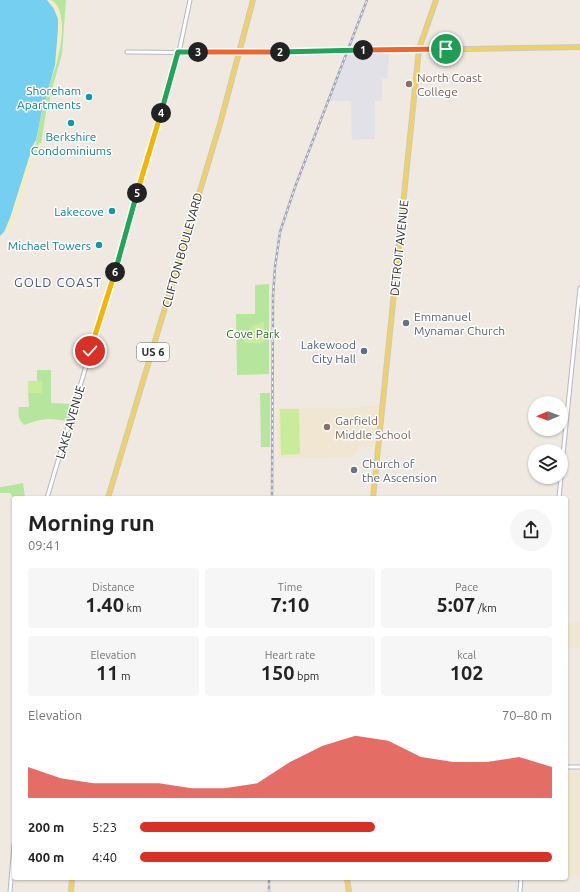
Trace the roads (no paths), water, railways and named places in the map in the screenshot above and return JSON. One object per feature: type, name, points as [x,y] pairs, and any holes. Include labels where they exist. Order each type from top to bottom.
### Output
[{"type":"main road","name":"CLIFTON BOULEVARD","points":[[109,496],[210,158],[240,53],[253,0]]},
{"type":"main road","name":"DETROIT AVENUE","points":[[373,496],[419,49],[436,0]]},
{"type":"main road","points":[[240,53],[419,49],[580,48]]},
{"type":"main road","points":[[71,892],[72,880]]},
{"type":"main road","points":[[348,880],[349,892]]},
{"type":"street","name":"LAKE AVENUE","points":[[48,496],[178,52],[190,0]]},
{"type":"street","points":[[127,52],[240,53]]},
{"type":"street","points":[[564,444],[580,288]]},
{"type":"street","points":[[559,496],[560,484]]},
{"type":"street","points":[[568,767],[580,767]]},
{"type":"street","points":[[10,892],[12,868]]},
{"type":"street","points":[[520,892],[521,880]]},
{"type":"water","points":[[0,0],[47,0],[54,9],[58,19],[58,29],[55,65],[42,111],[36,140],[33,145],[10,218],[4,232],[0,236]]},
{"type":"railway","points":[[272,496],[273,296],[280,232],[295,187],[367,0]]},
{"type":"railway","points":[[269,880],[269,892]]},
{"type":"place","name":"North Coast College","points":[[409,84]]},
{"type":"place","name":"Shoreham Apartments","points":[[89,97]]},
{"type":"place","name":"Berkshire Condominiums","points":[[71,123]]},
{"type":"place","name":"Lakecove","points":[[112,211]]},
{"type":"place","name":"Michael Towers","points":[[99,245]]},
{"type":"place","name":"Emmanuel Mynamar Church","points":[[406,323]]},
{"type":"place","name":"Lakewood City Hall","points":[[364,351]]},
{"type":"place","name":"Garfield Middle School","points":[[327,427]]},
{"type":"place","name":"Church of the Ascension","points":[[354,470]]},
{"type":"district","name":"GOLD COAST","points":[[58,282]]},
{"type":"park label","name":"Cove Park","points":[[253,333]]}]
